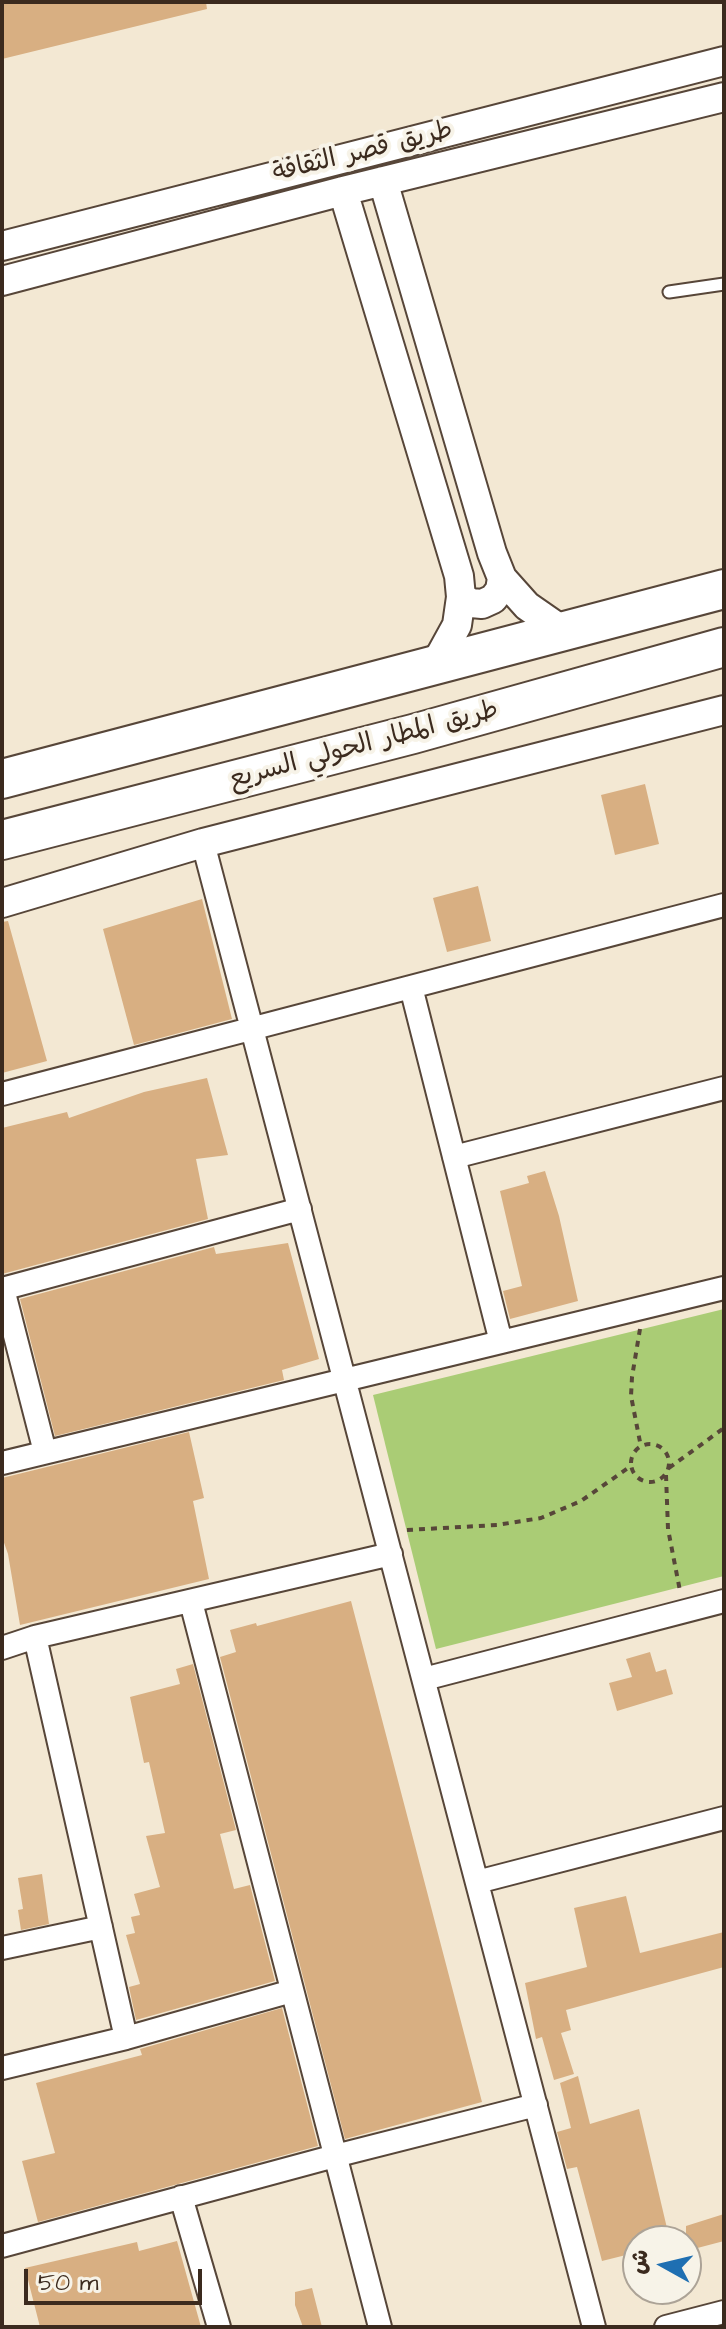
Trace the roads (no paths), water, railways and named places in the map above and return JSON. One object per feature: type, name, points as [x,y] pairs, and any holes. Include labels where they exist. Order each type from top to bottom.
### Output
[{"type":"highway","points":[[2,779],[724,589]]},
{"type":"highway","name":"طريق المطار الحولي السريع","points":[[2,840],[413,734],[724,647]]},
{"type":"highway","points":[[400,676],[386,688],[382,706],[384,715],[395,729],[413,734]]},
{"type":"highway","points":[[278,706],[294,717],[301,735],[296,754],[283,767]]},
{"type":"street","name":"طريق قصر الثقافة","points":[[2,246],[724,61]]},
{"type":"street","name":"طريق قصر الثقافة","points":[[2,281],[343,191],[724,97]]},
{"type":"street","points":[[383,181],[492,553],[502,578],[527,606],[563,631]]},
{"type":"street","points":[[343,191],[456,561],[461,597],[457,625],[435,665]]},
{"type":"street","points":[[461,597],[471,603],[482,604],[493,599],[500,590],[502,578]]},
{"type":"street","points":[[2,903],[203,843],[724,710]]},
{"type":"street","points":[[203,843],[594,2327]]},
{"type":"street","points":[[2,1094],[724,905]]},
{"type":"street","points":[[411,987],[501,1342]]},
{"type":"street","points":[[454,1157],[724,1088]]},
{"type":"street","points":[[45,1452],[2,1289],[300,1209]]},
{"type":"street","points":[[2,1463],[724,1288]]},
{"type":"street","points":[[3,1641],[35,1637],[391,1554]]},
{"type":"street","points":[[424,1679],[724,1601]]},
{"type":"street","points":[[191,1602],[378,2327]]},
{"type":"street","points":[[35,1637],[126,2038]]},
{"type":"street","points":[[477,1882],[724,1818]]},
{"type":"street","points":[[2,1948],[101,1927]]},
{"type":"street","points":[[2,2068],[126,2038],[292,1991]]},
{"type":"street","points":[[2,2246],[536,2105]]},
{"type":"street","points":[[181,2197],[219,2327]]},
{"type":"street","points":[[666,2327],[724,2312]]},
{"type":"lane","points":[[669,292],[724,284]]}]
